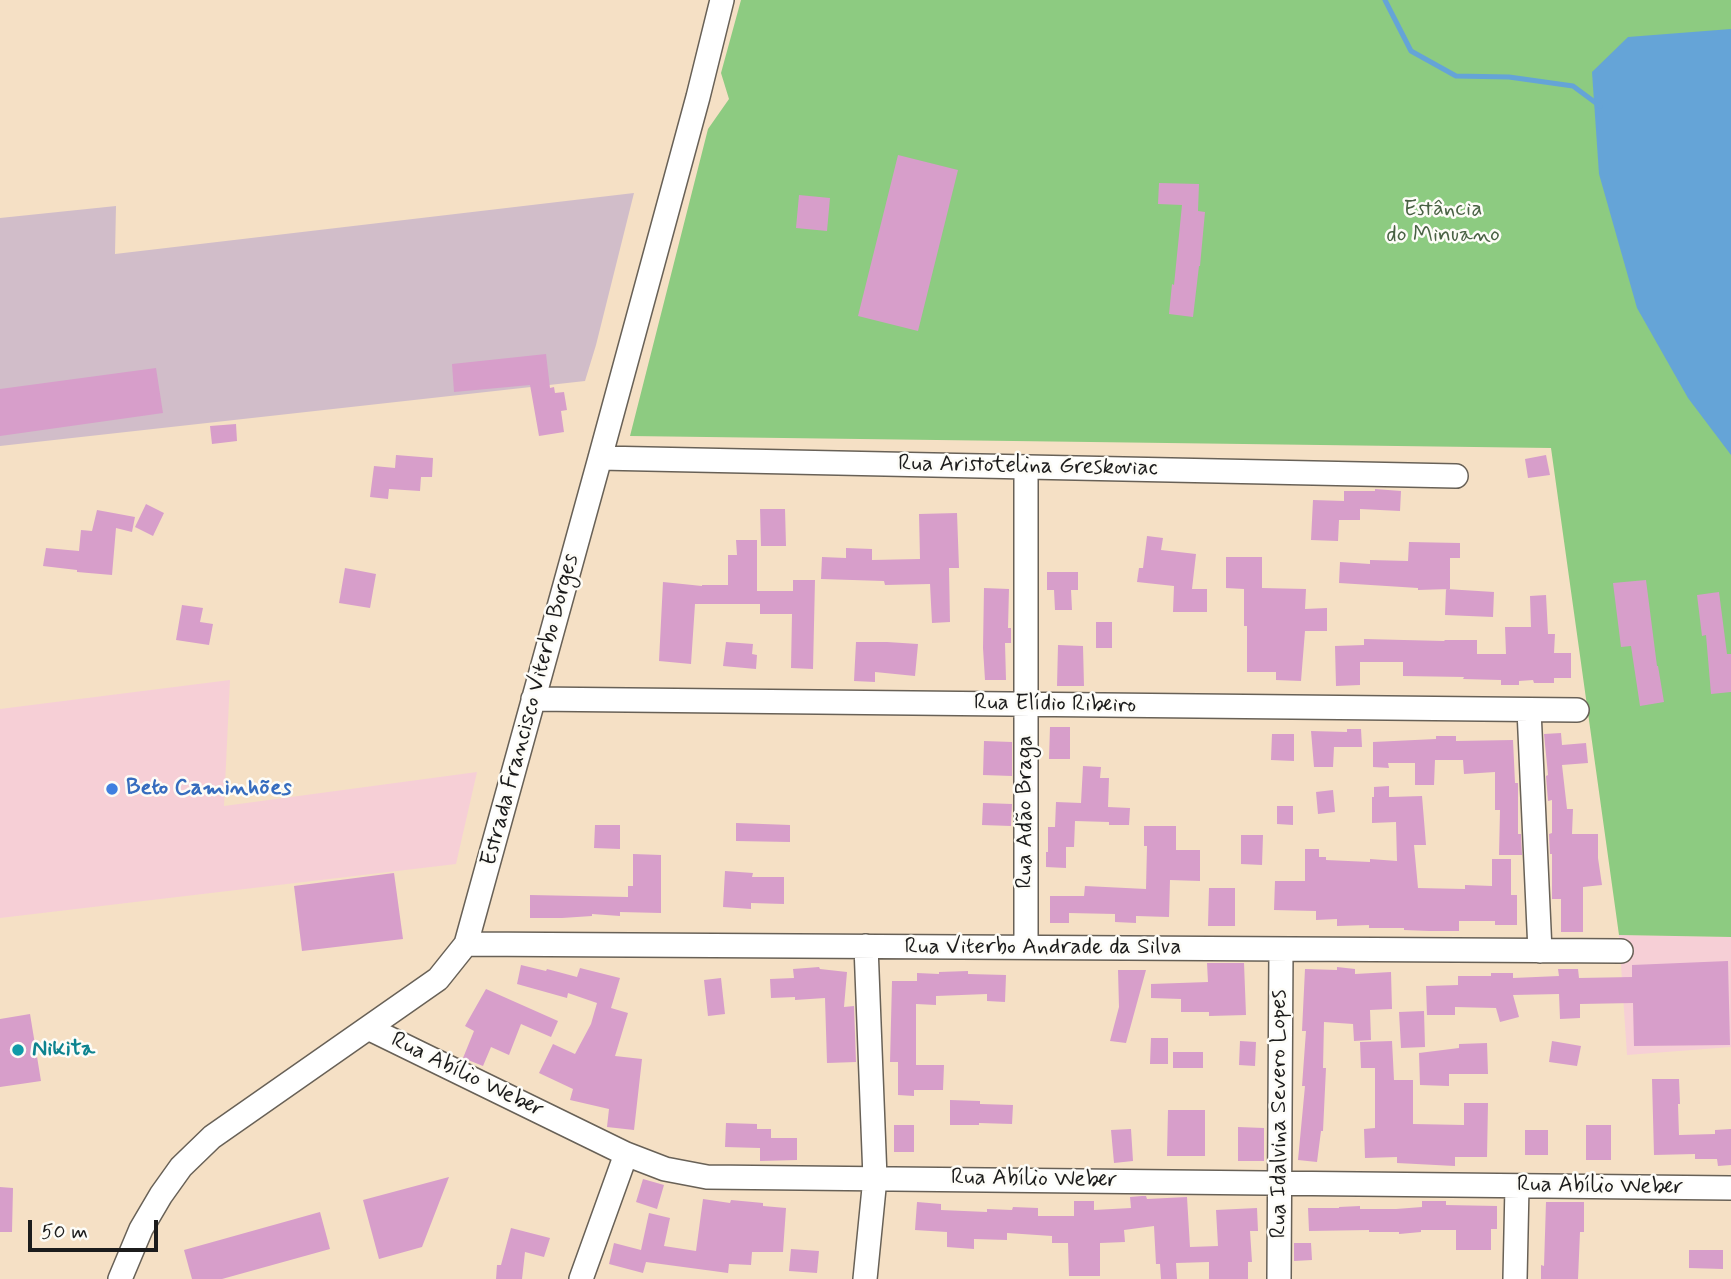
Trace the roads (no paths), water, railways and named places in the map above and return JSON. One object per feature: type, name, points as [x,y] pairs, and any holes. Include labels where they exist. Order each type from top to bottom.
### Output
[{"type":"street","name":"Estrada Francisco Viterbo Borges","points":[[120,1279],[141,1229],[181,1167],[212,1137],[438,979],[466,944],[696,105],[722,0]]},
{"type":"street","name":"Rua Aristotelina Greskoviac","points":[[600,458],[1456,475]]},
{"type":"street","name":"Rua Adão Braga","points":[[1026,467],[1026,947]]},
{"type":"street","name":"Rua Elídio Ribeiro","points":[[533,699],[1577,710]]},
{"type":"street","points":[[1529,710],[1540,951]]},
{"type":"street","name":"Rua Viterbo Andrade da Silva","points":[[466,944],[1620,951]]},
{"type":"street","points":[[865,1279],[875,1178],[866,946]]},
{"type":"street","name":"Rua Idalvina Severo Lopes","points":[[1279,1279],[1281,949]]},
{"type":"street","name":"Rua Abílio Weber","points":[[369,1028],[626,1154],[665,1169],[707,1177],[1731,1188]]},
{"type":"street","points":[[581,1279],[626,1154]]},
{"type":"street","points":[[1515,1279],[1517,1186]]},
{"type":"water","points":[[1731,29],[1731,455],[1688,398],[1637,308],[1599,174],[1592,72],[1628,37]]},
{"type":"waterway","points":[[1385,0],[1411,51],[1456,76],[1509,77],[1573,86],[1600,106]]},
{"type":"place","name":"Beto Caminhões","points":[[112,789]]},
{"type":"place","name":"Nikita","points":[[18,1050]]},
{"type":"park label","name":"Estância do Minuano","points":[[1443,223]]}]
